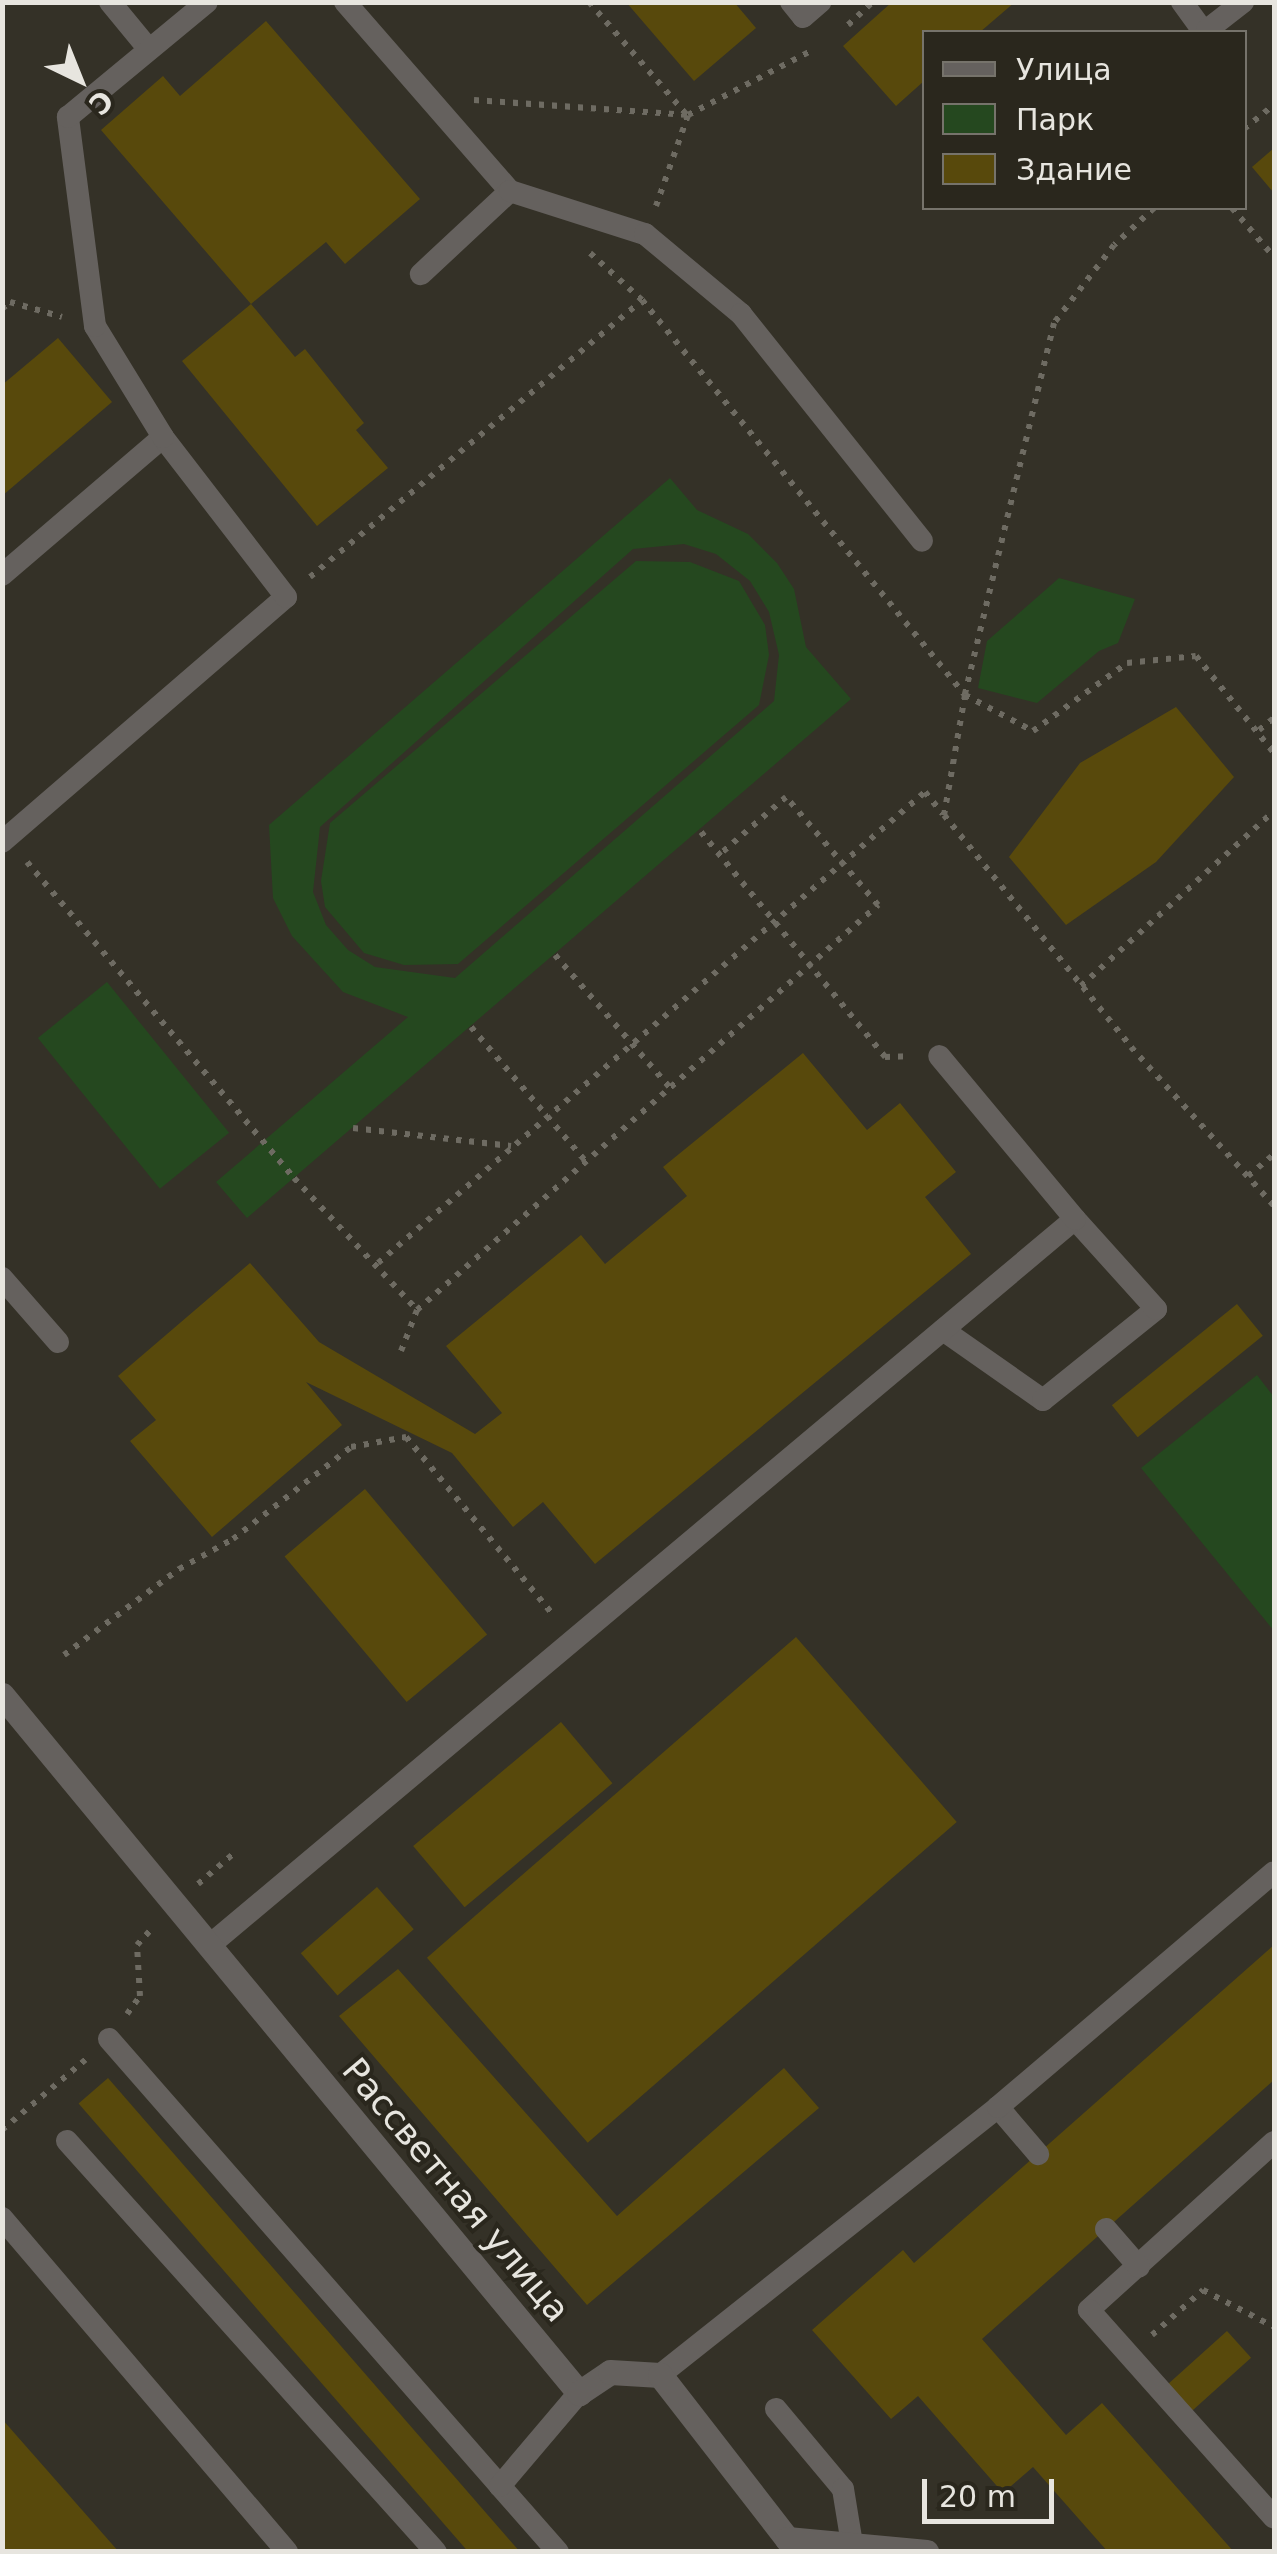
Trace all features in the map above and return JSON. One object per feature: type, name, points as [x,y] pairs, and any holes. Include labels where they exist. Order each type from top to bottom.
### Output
[{"type":"street","name":"Рассветная улица","points":[[2,1695],[578,2393]]},
{"type":"street","points":[[578,2393],[610,2372],[660,2375],[792,2545],[852,2544],[926,2552]]},
{"type":"lane","points":[[110,2],[147,47]]},
{"type":"lane","points":[[5,840],[286,597],[163,437],[95,326],[68,117],[147,47],[207,2]]},
{"type":"lane","points":[[344,2],[510,191],[646,234],[741,314],[922,541]]},
{"type":"lane","points":[[790,2],[804,18],[820,2]]},
{"type":"lane","points":[[1182,2],[1204,30]]},
{"type":"lane","points":[[1206,30],[1243,2]]},
{"type":"lane","points":[[421,274],[510,191]]},
{"type":"lane","points":[[2,575],[163,437]]},
{"type":"lane","points":[[939,1056],[1156,1309],[1043,1400],[943,1330]]},
{"type":"lane","points":[[210,1945],[1075,1219]]},
{"type":"lane","points":[[2,1278],[58,1342]]},
{"type":"lane","points":[[660,2375],[998,2107],[1274,1872]]},
{"type":"lane","points":[[110,2039],[558,2552]]},
{"type":"lane","points":[[998,2107],[1038,2154]]},
{"type":"lane","points":[[67,2140],[436,2552]]},
{"type":"lane","points":[[1274,2142],[1089,2310],[1274,2518]]},
{"type":"lane","points":[[2,2218],[287,2552]]},
{"type":"lane","points":[[1106,2230],[1139,2267]]},
{"type":"lane","points":[[500,2486],[578,2393]]},
{"type":"lane","points":[[776,2409],[843,2489],[852,2544]]},
{"type":"path","points":[[588,2],[688,116]]},
{"type":"path","points":[[845,28],[873,2]]},
{"type":"path","points":[[428,97],[688,116],[815,48]]},
{"type":"path","points":[[1247,126],[1274,104]]},
{"type":"path","points":[[627,284],[688,116]]},
{"type":"path","points":[[944,815],[965,695],[1054,324],[1114,246],[1152,210]]},
{"type":"path","points":[[1234,210],[1274,257]]},
{"type":"path","points":[[586,250],[642,300],[965,695],[1033,731],[1127,663],[1196,656],[1274,753]]},
{"type":"path","points":[[286,597],[642,300]]},
{"type":"path","points":[[2,309],[10,302],[95,326]]},
{"type":"path","points":[[1259,730],[1274,718]]},
{"type":"path","points":[[378,1263],[924,792],[1080,986],[1274,1206]]},
{"type":"path","points":[[401,1352],[417,1310],[811,970],[878,905],[786,796],[719,856]]},
{"type":"path","points":[[1080,986],[1274,811]]},
{"type":"path","points":[[702,832],[885,1057],[939,1056]]},
{"type":"path","points":[[5,840],[294,1178],[378,1263],[417,1310]]},
{"type":"path","points":[[555,955],[672,1090]]},
{"type":"path","points":[[471,1027],[587,1164]]},
{"type":"path","points":[[353,1128],[513,1146]]},
{"type":"path","points":[[1248,1176],[1274,1154]]},
{"type":"path","points":[[64,1655],[180,1569],[232,1539],[351,1446],[406,1437],[574,1640]]},
{"type":"path","points":[[2,2130],[110,2039],[140,1996],[136,1945],[175,1903],[232,1855]]},
{"type":"path","points":[[1130,2356],[1203,2290],[1274,2327]]},
{"type":"green space","points":[[670,478],[697,510],[748,534],[777,563],[794,589],[806,647],[851,699],[247,1218],[216,1182],[408,1017],[343,992],[292,936],[273,898],[269,825]],"holes":[[[684,544],[716,554],[750,581],[769,612],[779,655],[774,701],[455,978],[375,967],[348,950],[326,925],[313,892],[320,827],[633,549]]]},
{"type":"green space","points":[[636,561],[690,562],[739,581],[765,625],[769,655],[759,705],[458,964],[404,965],[364,953],[325,907],[321,881],[330,823]]},
{"type":"green space","points":[[1059,578],[1135,599],[1118,643],[1099,651],[1037,703],[978,688],[987,641]]},
{"type":"green space","points":[[107,982],[229,1133],[160,1189],[38,1038]]},
{"type":"green space","points":[[1257,1375],[1274,1397],[1274,1631],[1141,1468]]},
{"type":"building","points":[[626,2],[734,2],[756,28],[694,81]]},
{"type":"building","points":[[892,2],[1015,2],[982,30],[922,30],[922,83],[896,106],[843,46]]},
{"type":"building","points":[[266,21],[420,199],[345,264],[326,242],[251,304],[101,130],[163,76],[180,96]]},
{"type":"building","points":[[1274,148],[1274,193],[1252,167]]},
{"type":"building","points":[[251,304],[295,357],[305,349],[364,423],[356,430],[388,468],[317,526],[182,361]]},
{"type":"building","points":[[58,338],[112,402],[2,496],[2,385]]},
{"type":"building","points":[[1176,707],[1234,777],[1156,862],[1066,925],[1009,857],[1080,763]]},
{"type":"building","points":[[803,1053],[867,1130],[900,1103],[956,1172],[925,1197],[971,1254],[595,1564],[543,1502],[513,1527],[452,1453],[306,1382],[342,1425],[212,1537],[130,1441],[156,1420],[118,1376],[250,1263],[319,1342],[475,1434],[502,1413],[446,1346],[581,1235],[605,1264],[687,1196],[663,1167]]},
{"type":"building","points":[[1237,1304],[1263,1336],[1138,1437],[1112,1405]]},
{"type":"building","points":[[365,1489],[487,1635],[407,1702],[285,1556]]},
{"type":"building","points":[[796,1637],[957,1822],[588,2143],[427,1958]]},
{"type":"building","points":[[561,1722],[612,1783],[465,1907],[413,1846]]},
{"type":"building","points":[[377,1887],[414,1929],[338,1996],[301,1953]]},
{"type":"building","points":[[1274,1945],[1274,2080],[982,2339],[1066,2435],[1102,2403],[1234,2552],[1108,2552],[1033,2467],[1003,2493],[918,2396],[891,2419],[812,2330],[903,2250],[914,2263]]},
{"type":"building","points":[[398,1969],[617,2216],[784,2068],[819,2108],[587,2305],[339,2016]]},
{"type":"building","points":[[108,2078],[520,2552],[468,2552],[79,2104]]},
{"type":"building","points":[[1227,2331],[1251,2358],[1187,2415],[1163,2389]]},
{"type":"building","points":[[2,2419],[119,2552],[2,2552]]}]
